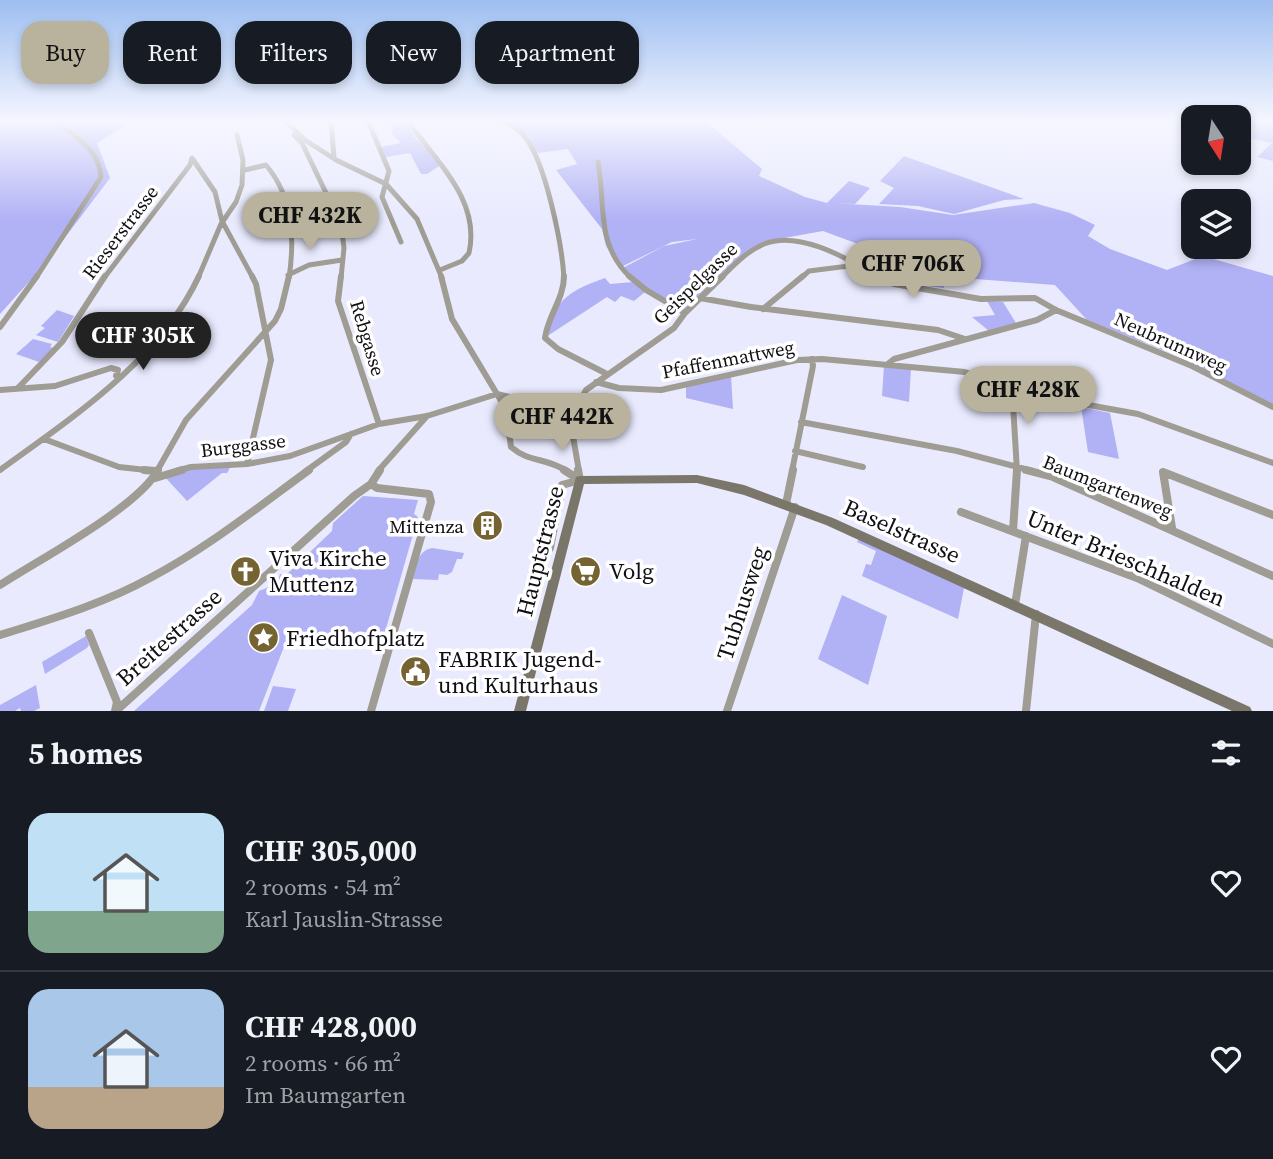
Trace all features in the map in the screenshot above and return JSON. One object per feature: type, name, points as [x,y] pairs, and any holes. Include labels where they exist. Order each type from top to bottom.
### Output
[{"type":"street","points":[[0,327],[101,177],[101,164],[95,154]]},
{"type":"street","points":[[0,470],[44,439],[153,344],[192,291],[222,221],[241,191],[245,170],[241,154]]},
{"type":"street","name":"Rebgasse","points":[[307,154],[341,224],[342,260],[338,289],[340,310],[379,424]]},
{"type":"street","points":[[329,154],[386,184],[421,226],[440,270],[452,319],[506,410],[509,441],[515,453],[523,457],[551,461],[580,480]]},
{"type":"street","points":[[382,154],[390,175],[383,197],[401,242]]},
{"type":"street","points":[[433,154],[452,176],[468,214],[471,249],[468,255],[440,270]]},
{"type":"street","points":[[535,154],[563,266],[565,287],[545,323],[545,338],[558,349],[607,374]]},
{"type":"street","name":"Rieserstrasse","points":[[18,388],[62,342],[105,276],[190,165],[192,158],[215,191],[222,221]]},
{"type":"street","points":[[598,162],[602,185],[602,229],[606,246],[633,281],[648,293],[685,313]]},
{"type":"street","points":[[0,585],[129,502],[154,475],[184,422],[275,322],[285,301],[293,238],[289,207],[283,187],[267,165],[245,170]]},
{"type":"street","points":[[222,221],[256,284],[271,360],[247,464]]},
{"type":"street","name":"Geispelgasse","points":[[596,382],[674,328],[685,313],[742,257],[764,244],[784,239]]},
{"type":"street","name":"Neubrunnweg","points":[[784,239],[828,250],[894,284],[981,299],[1035,298],[1056,310],[1192,366],[1273,407]]},
{"type":"street","points":[[288,275],[309,265],[342,260]]},
{"type":"street","points":[[763,309],[810,271],[857,265]]},
{"type":"street","points":[[700,298],[763,309],[854,318],[956,334],[965,339]]},
{"type":"street","points":[[889,363],[894,359],[1037,320],[1056,310]]},
{"type":"street","name":"Pfaffenmattweg","points":[[596,382],[629,389],[670,389],[812,359],[889,363],[965,372],[1032,395],[1138,414],[1273,463]]},
{"type":"street","name":"Tubhusweg","points":[[727,711],[790,506],[795,451],[813,366],[812,359]]},
{"type":"street","points":[[0,390],[68,383],[111,368],[118,370],[114,379]]},
{"type":"street","points":[[580,480],[570,419],[580,398],[596,382]]},
{"type":"street","points":[[1012,387],[1016,467],[1013,531]]},
{"type":"street","points":[[497,394],[538,404],[570,419]]},
{"type":"street","name":"Burggasse","points":[[44,439],[119,467],[154,475],[191,467],[247,464],[298,454],[379,424],[427,416],[497,394]]},
{"type":"street","points":[[506,410],[511,402],[520,399]]},
{"type":"street","name":"Breitestrasse","points":[[116,711],[354,496],[371,484],[374,476],[427,416]]},
{"type":"street","name":"Baumgartenweg","points":[[801,422],[957,452],[1053,477],[1172,528],[1273,576]]},
{"type":"street","points":[[0,635],[80,610],[152,577],[230,526],[346,442],[351,434]]},
{"type":"street","points":[[795,451],[863,467]]},
{"type":"street","points":[[1172,528],[1163,472],[1273,516]]},
{"type":"street","name":"Baselstrasse","points":[[580,480],[698,479],[734,486],[790,506],[1036,614],[1246,711]]},
{"type":"street","name":"Hauptstrasse","points":[[550,548],[562,485],[580,480]]},
{"type":"street","name":"Hauptstrasse","points":[[520,711],[580,480]]},
{"type":"street","points":[[371,484],[377,488],[429,494],[430,502],[372,711]]},
{"type":"street","name":"Unter Brieschhalden","points":[[961,512],[1137,578],[1273,644]]},
{"type":"street","points":[[1015,605],[1026,536]]},
{"type":"street","points":[[1026,711],[1036,614]]},
{"type":"street","points":[[89,634],[117,702],[116,711]]},
{"type":"shaded area","points":[[0,154],[101,154],[110,178],[45,264],[0,314]]},
{"type":"shaded area","points":[[411,154],[431,154],[441,165],[427,174],[421,174]]},
{"type":"shaded area","points":[[571,154],[744,154],[762,169],[759,176],[805,197],[827,203],[849,181],[870,188],[855,204],[832,203],[900,207],[953,215],[1034,203],[1070,213],[1095,225],[1088,236],[1110,249],[1167,270],[1195,259],[1214,259],[1273,276],[1273,407],[1192,366],[1190,361],[1087,320],[1055,285],[975,279],[945,283],[944,288],[897,282],[887,260],[869,248],[823,231],[784,238],[749,252],[685,313],[648,293],[623,268],[664,246],[697,239],[672,242],[621,267],[606,246],[602,229],[556,170],[577,164]]},
{"type":"shaded area","points":[[1260,154],[1273,154],[1273,161],[1257,157]]},
{"type":"shaded area","points":[[904,156],[1024,199],[1004,200],[954,214],[918,206],[879,204],[894,188],[880,181]]},
{"type":"shaded area","points":[[605,278],[610,284],[633,282],[645,292],[634,301],[621,296],[615,302],[607,297],[549,335],[554,313],[566,297]]},
{"type":"shaded area","points":[[987,301],[1003,302],[1016,323],[989,331],[972,317],[995,315]]},
{"type":"shaded area","points":[[57,310],[74,316],[58,342],[36,335],[45,328],[41,326]]},
{"type":"shaded area","points":[[33,339],[52,344],[50,347],[54,348],[39,362],[16,354]]},
{"type":"shaded area","points":[[884,366],[911,369],[909,402],[882,396]]},
{"type":"shaded area","points":[[731,376],[733,409],[686,398],[686,386]]},
{"type":"shaded area","points":[[1081,407],[1110,413],[1119,459],[1088,452]]},
{"type":"shaded area","points":[[231,466],[227,473],[222,473],[187,501],[164,476],[183,470]]},
{"type":"shaded area","points":[[363,496],[418,500],[414,514],[418,517],[381,646],[287,639],[259,711],[134,711],[252,605],[259,591],[269,587],[272,580],[278,580],[280,574],[287,574],[332,531],[333,523]]},
{"type":"shaded area","points":[[859,539],[964,588],[958,619],[862,576],[866,564],[871,565],[876,551],[857,542]]},
{"type":"shaded area","points":[[432,548],[464,553],[462,559],[457,559],[452,572],[447,575],[439,574],[438,580],[413,579],[420,555]]},
{"type":"shaded area","points":[[842,595],[887,616],[868,685],[818,659]]},
{"type":"shaded area","points":[[86,636],[89,645],[87,648],[45,674],[42,662]]},
{"type":"shaded area","points":[[36,685],[40,708],[34,711],[21,711],[20,708],[15,711],[0,711],[0,705]]},
{"type":"shaded area","points":[[273,686],[296,689],[288,711],[264,711]]},
{"type":"place","name":"Mittenza","points":[[487,526]]},
{"type":"place","name":"Viva Kirche Muttenz","points":[[246,571]]},
{"type":"place","name":"Volg","points":[[586,571]]},
{"type":"place","name":"Friedhofplatz","points":[[263,638]]},
{"type":"place","name":"FABRIK Jugend- und Kulturhaus","points":[[415,672]]}]
